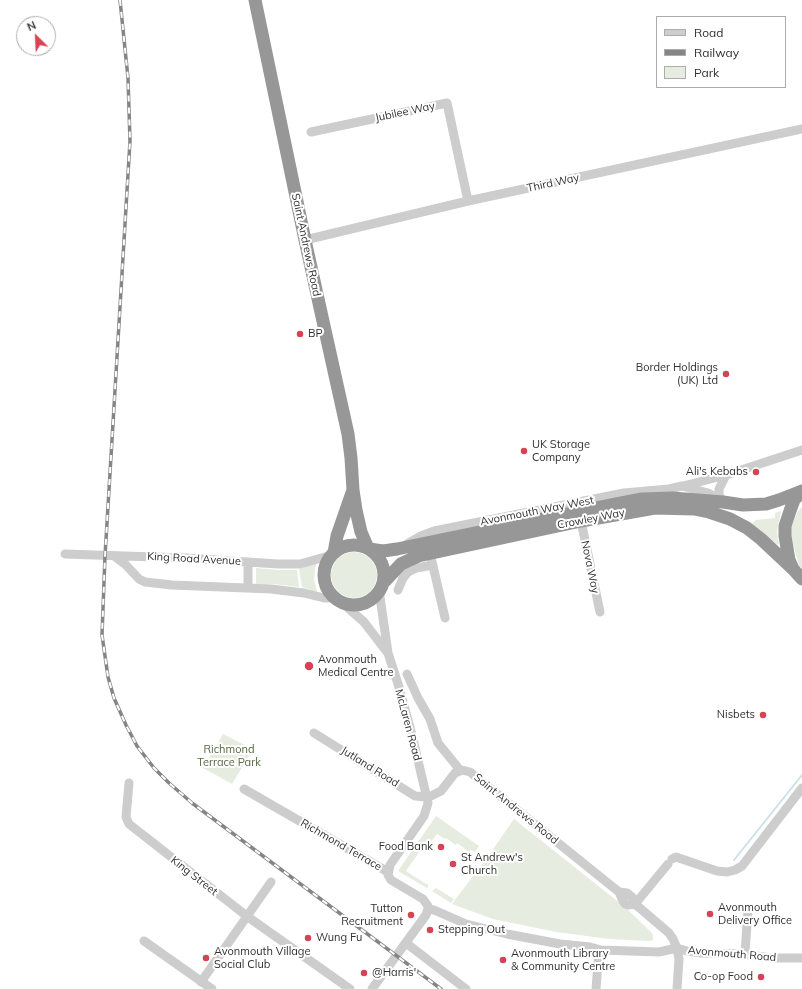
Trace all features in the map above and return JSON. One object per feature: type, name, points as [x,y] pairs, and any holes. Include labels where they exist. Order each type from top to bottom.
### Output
[{"type":"highway","name":"Saint Andrews Road","points":[[255,0],[305,240],[348,434],[353,490],[361,532],[369,549]]},
{"type":"highway","name":"Saint Andrews Road","points":[[333,554],[337,536],[353,490]]},
{"type":"highway","name":"Crowley Way","points":[[369,549],[397,549],[642,499],[672,498],[743,505],[766,504],[802,491]]},
{"type":"highway","points":[[802,491],[794,500],[785,526],[786,544],[796,574],[802,586]]},
{"type":"highway","name":"Crowley Way","points":[[381,586],[391,573],[405,562],[418,556],[432,559],[581,521],[655,508],[673,508],[709,512],[730,519],[747,528],[774,551],[796,574]]},
{"type":"highway","points":[[358,545],[369,549],[377,556],[382,564],[384,573],[381,586],[373,597],[364,602],[349,604],[338,599],[330,591],[325,578],[327,564],[333,554],[347,546],[358,545]]},
{"type":"street","name":"Jubilee Way","points":[[311,132],[447,103],[468,201]]},
{"type":"street","name":"Third Way","points":[[305,240],[468,201],[802,129]]},
{"type":"street","name":"Avonmouth Way West","points":[[397,549],[434,531],[624,493],[669,489],[726,475],[802,450]]},
{"type":"street","points":[[722,502],[719,495],[719,489],[726,475]]},
{"type":"street","name":"Avonmouth Way West","points":[[682,486],[708,492],[722,502]]},
{"type":"street","name":"Nova Way","points":[[581,521],[600,612]]},
{"type":"street","name":"King Road Avenue","points":[[66,554],[124,555],[295,564],[305,563],[333,554]]},
{"type":"street","points":[[114,556],[125,564],[142,581],[149,583],[292,591],[324,598],[338,599]]},
{"type":"street","name":"King Road Avenue","points":[[134,574],[141,556]]},
{"type":"street","points":[[398,590],[402,578],[408,572],[432,559],[445,618]]},
{"type":"street","name":"King Road Avenue","points":[[248,562],[248,588]]},
{"type":"street","name":"McLaren Road","points":[[381,586],[388,653],[412,735],[426,797],[427,808],[424,816],[390,865],[388,872]]},
{"type":"street","name":"McLaren Road","points":[[338,599],[364,622],[388,653]]},
{"type":"street","name":"Saint Andrews Road","points":[[407,674],[430,719],[438,743],[460,770],[470,772],[619,892],[626,904],[635,904],[669,933],[677,948]]},
{"type":"street","name":"Jutland Road","points":[[314,733],[415,796],[426,797]]},
{"type":"street","points":[[426,797],[441,791],[455,773],[460,770]]},
{"type":"street","name":"King Street","points":[[129,783],[127,821],[129,824],[248,917],[350,989]]},
{"type":"street","points":[[635,904],[670,861],[676,858],[717,871],[727,872],[742,866],[802,788]]},
{"type":"street","name":"Richmond Terrace","points":[[244,789],[388,872],[391,880],[423,899],[428,906],[428,909]]},
{"type":"street","points":[[141,834],[147,826]]},
{"type":"street","points":[[202,982],[271,882]]},
{"type":"street","points":[[372,989],[426,915],[428,909]]},
{"type":"street","name":"Avonmouth Road","points":[[428,909],[434,910],[466,924],[507,934],[560,944],[590,947],[599,950],[659,952],[677,948],[701,953],[802,958]]},
{"type":"street","points":[[745,954],[748,909]]},
{"type":"street","points":[[144,940],[212,989]]},
{"type":"street","points":[[406,943],[466,989]]},
{"type":"street","points":[[677,948],[679,958],[677,989]]},
{"type":"street","points":[[596,989],[599,950]]},
{"type":"green space","points":[[802,507],[802,568],[799,566],[791,536],[791,528],[797,513]]},
{"type":"green space","points":[[781,511],[777,533],[778,545],[752,524],[756,520],[775,518],[775,513]]},
{"type":"green space","points":[[350,552],[358,552],[367,556],[373,562],[377,575],[373,588],[367,594],[358,598],[350,598],[341,594],[335,588],[331,579],[331,571],[335,562],[341,556]]},
{"type":"green space","points":[[316,563],[314,580],[316,592],[302,587],[299,569]]},
{"type":"green space","points":[[256,568],[297,570],[299,587],[273,584],[256,585]]},
{"type":"green space","name":"Richmond Terrace Park","points":[[223,734],[253,749],[232,784],[203,768]]},
{"type":"green space","points":[[436,816],[479,846],[475,852],[471,850],[469,852],[457,843],[456,845],[437,834],[426,849],[422,848],[406,871],[428,884],[427,888],[398,871]]},
{"type":"green space","points":[[514,819],[626,908],[651,932],[653,935],[653,940],[610,939],[556,932],[493,919],[452,904]]},
{"type":"green space","points":[[436,888],[454,899],[451,903],[432,891]]},
{"type":"waterway","points":[[734,860],[802,775]]},
{"type":"railway","points":[[120,0],[128,78],[130,141],[105,556],[102,635],[108,677],[114,698],[137,746],[154,768],[169,783],[192,803],[441,989]]},
{"type":"place","name":"BP","points":[[300,334]]},
{"type":"place","name":"Border Holdings (UK) Ltd","points":[[726,374]]},
{"type":"place","name":"UK Storage Company","points":[[524,451]]},
{"type":"place","name":"Ali's Kebabs","points":[[756,472]]},
{"type":"place","name":"Avonmouth Medical Centre","points":[[309,666]]},
{"type":"place","name":"Nisbets","points":[[763,715]]},
{"type":"place","name":"Food Bank","points":[[441,847]]},
{"type":"place","name":"St Andrew's Church","points":[[453,864]]},
{"type":"place","name":"Avonmouth Delivery Office","points":[[710,914]]},
{"type":"place","name":"Tutton Recruitment","points":[[411,915]]},
{"type":"place","name":"Stepping Out","points":[[430,930]]},
{"type":"place","name":"Wung Fu","points":[[308,938]]},
{"type":"place","name":"Avonmouth Village Social Club","points":[[206,958]]},
{"type":"place","name":"Avonmouth Library & Community Centre","points":[[503,960]]},
{"type":"place","name":"@Harris'","points":[[364,973]]},
{"type":"place","name":"Co-op Food","points":[[761,977]]}]
